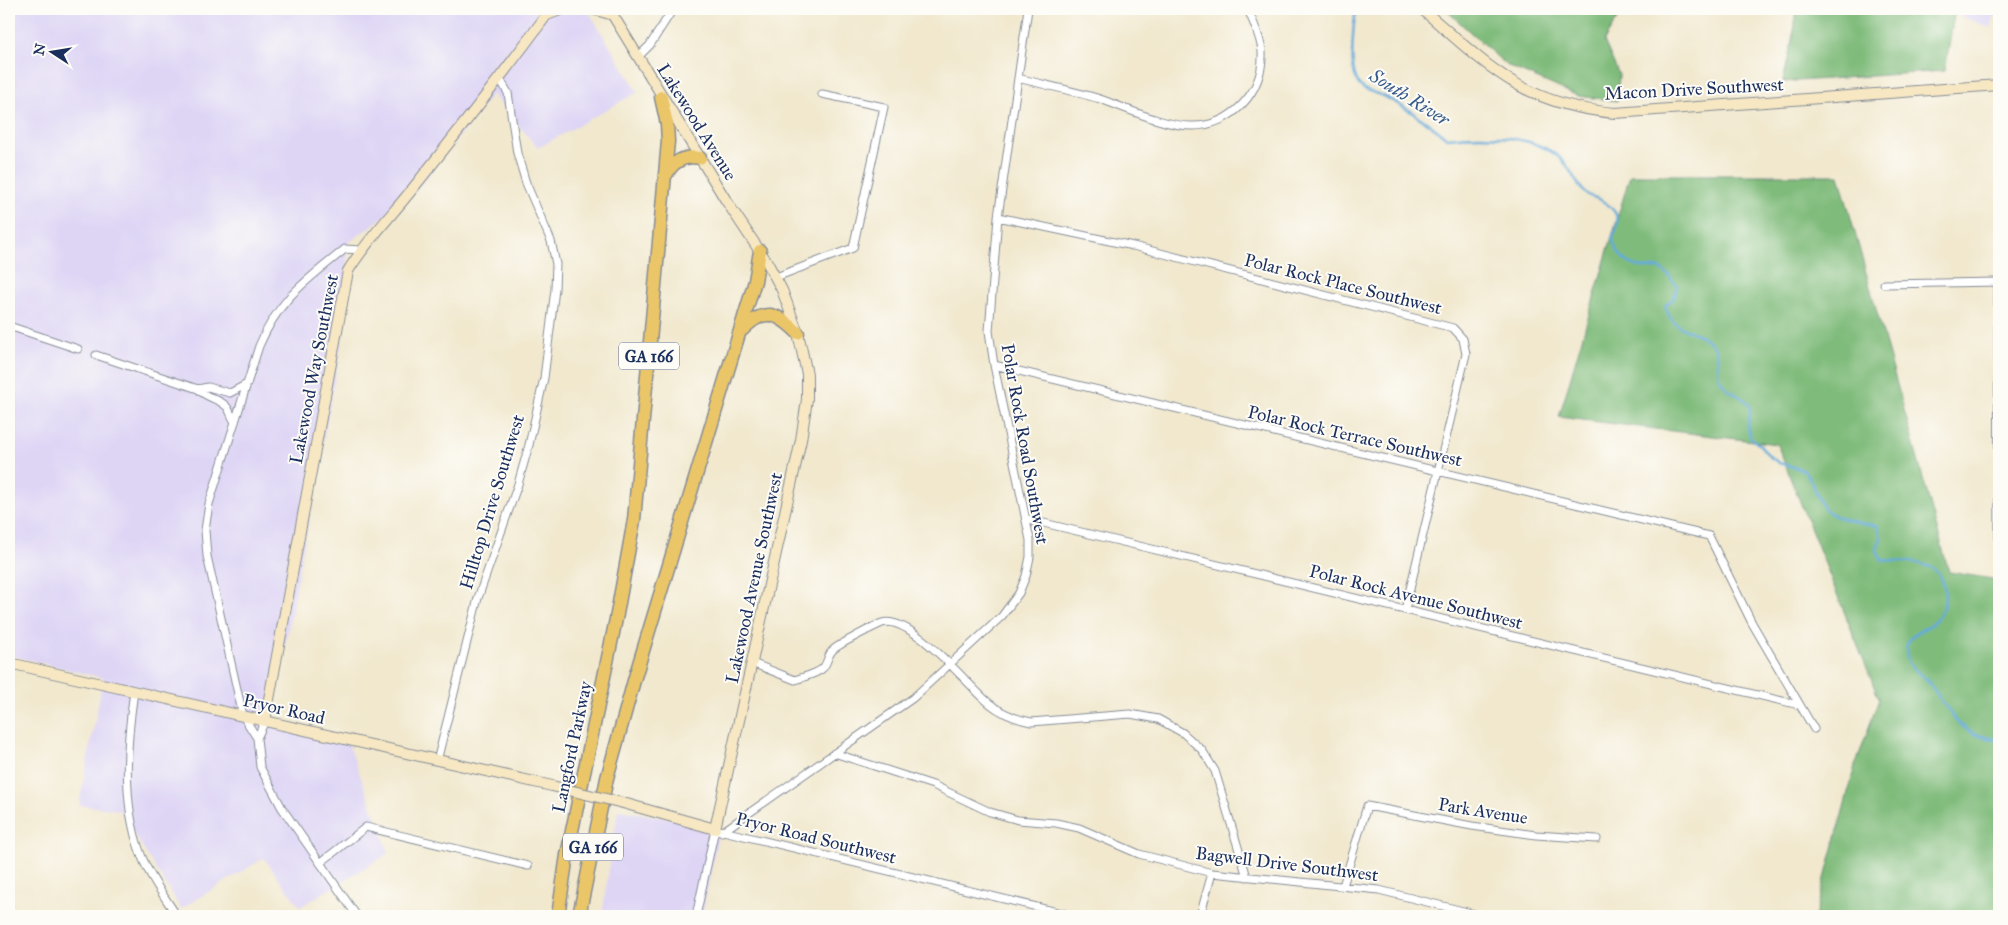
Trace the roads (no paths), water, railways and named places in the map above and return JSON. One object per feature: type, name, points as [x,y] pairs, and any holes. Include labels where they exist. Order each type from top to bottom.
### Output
[{"type":"highway","name":"GA 166","points":[[661,96],[667,124],[668,141],[665,176]]},
{"type":"highway","points":[[665,176],[671,166],[680,160],[694,157],[700,158]]},
{"type":"highway","name":"Langford Parkway","points":[[558,916],[567,855],[618,614],[634,520],[665,176]]},
{"type":"highway","points":[[740,331],[755,281],[760,252]]},
{"type":"highway","points":[[740,331],[752,320],[766,314],[780,318],[798,333]]},
{"type":"highway","name":"GA 166","points":[[579,916],[607,778],[635,677],[740,331]]},
{"type":"highway","points":[[552,916],[567,855]]},
{"type":"street","points":[[549,12],[563,9]]},
{"type":"street","points":[[593,9],[611,12]]},
{"type":"street","points":[[638,57],[650,45],[674,9]]},
{"type":"street","name":"Polar Rock Road Southwest","points":[[718,830],[913,698],[1002,616],[1019,593],[1026,576],[1030,557],[1027,519],[994,365],[989,331],[998,217],[1028,9]]},
{"type":"street","points":[[1018,78],[1097,98],[1178,125],[1192,126],[1218,121],[1230,116],[1252,93],[1262,65],[1261,46],[1248,9]]},
{"type":"street","name":"Macon Drive Southwest","points":[[1422,9],[1509,81],[1548,100],[1591,111],[1615,113],[1999,85]]},
{"type":"street","name":"Lakewood Way Southwest","points":[[256,738],[264,721],[348,270],[360,250],[408,195],[500,79],[549,12]]},
{"type":"street","name":"Lakewood Avenue","points":[[611,12],[661,96],[760,252]]},
{"type":"street","name":"Hilltop Drive Southwest","points":[[438,761],[478,598],[530,445],[544,378],[556,289],[556,264],[551,241],[526,183],[517,153],[508,93],[500,79]]},
{"type":"street","points":[[776,277],[852,248],[884,107],[822,94]]},
{"type":"street","name":"Polar Rock Place Southwest","points":[[998,217],[1133,246],[1453,328],[1463,339],[1466,354],[1405,610]]},
{"type":"street","points":[[357,916],[282,808],[260,767],[256,738],[243,716],[207,556],[205,530],[209,504],[268,325],[285,300],[345,250],[360,250]]},
{"type":"street","name":"Lakewood Avenue Southwest","points":[[696,916],[718,830],[806,410],[807,374],[798,333],[776,277],[760,252]]},
{"type":"street","points":[[1884,284],[1999,282],[1999,542]]},
{"type":"street","points":[[9,326],[78,349]]},
{"type":"street","points":[[96,355],[198,389],[208,387],[230,393],[247,384]]},
{"type":"street","name":"Polar Rock Terrace Southwest","points":[[994,365],[1709,536],[1752,623],[1799,705]]},
{"type":"street","points":[[198,389],[204,396],[222,402],[228,408],[235,422]]},
{"type":"street","name":"Polar Rock Avenue Southwest","points":[[1027,519],[1799,705]]},
{"type":"street","points":[[752,663],[795,680],[823,668],[832,649],[883,622],[900,624],[915,634],[950,664],[989,703],[1005,713],[1024,721],[1130,714],[1158,720],[1183,733],[1202,750],[1215,771],[1247,876]]},
{"type":"street","name":"Pryor Road","points":[[9,663],[552,786]]},
{"type":"street","points":[[134,691],[130,728],[128,790],[131,816],[137,842],[145,864],[177,916]]},
{"type":"street","points":[[1799,705],[1814,729]]},
{"type":"street","name":"Bagwell Drive Southwest","points":[[834,753],[933,785],[990,812],[1018,820],[1056,823],[1079,828],[1139,854],[1212,873],[1379,890],[1483,916]]},
{"type":"street","name":"Pryor Road Southwest","points":[[552,786],[623,803],[718,830],[1074,916]]},
{"type":"street","name":"Park Avenue","points":[[1343,886],[1367,806],[1472,826],[1536,835],[1596,839]]},
{"type":"street","points":[[320,863],[366,827],[528,866]]},
{"type":"street","points":[[1200,916],[1212,873]]},
{"type":"waterway","name":"South River","points":[[1356,9],[1352,56],[1357,81],[1361,87],[1400,105],[1447,138],[1492,136],[1524,141],[1539,145],[1563,161],[1584,192],[1589,196],[1599,199],[1614,211],[1617,226],[1612,238],[1624,259],[1635,266],[1659,268],[1677,286],[1674,298],[1665,306],[1669,316],[1679,326],[1698,334],[1715,348],[1718,357],[1718,374],[1724,386],[1747,402],[1750,408],[1747,427],[1751,438],[1779,463],[1804,470],[1820,502],[1830,513],[1845,520],[1878,526],[1881,538],[1876,550],[1882,560],[1923,564],[1938,573],[1943,581],[1945,593],[1943,608],[1935,621],[1915,634],[1909,641],[1906,648],[1907,658],[1911,666],[1926,679],[1959,723],[1976,734],[1999,740]]}]
